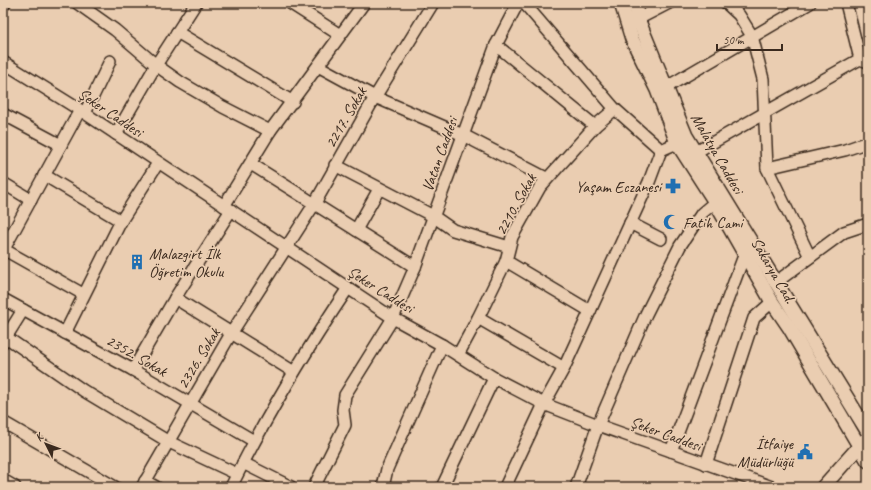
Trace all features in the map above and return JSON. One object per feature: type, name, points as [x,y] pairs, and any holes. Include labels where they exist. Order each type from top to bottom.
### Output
[{"type":"main road","name":"Sakarya Cad.","points":[[621,3],[632,39],[656,90],[677,143],[715,202],[772,302],[789,327],[864,452]]},
{"type":"main road","name":"Malatya Caddesi","points":[[634,3],[638,19],[686,136],[868,432]]},
{"type":"main road","points":[[833,487],[864,452],[868,437]]},
{"type":"main road","points":[[823,487],[864,452]]},
{"type":"street","points":[[77,3],[115,30],[156,65],[223,107],[270,131]]},
{"type":"street","points":[[116,134],[156,65],[196,3]]},
{"type":"street","points":[[290,3],[340,35]]},
{"type":"street","name":"2217. Sokak","points":[[287,247],[375,97],[433,3]]},
{"type":"street","name":"Vatan Caddesi","points":[[314,487],[345,425],[343,410],[345,395],[393,318],[415,267],[496,45],[518,3]]},
{"type":"street","points":[[524,3],[615,109],[661,150]]},
{"type":"street","points":[[638,19],[669,3]]},
{"type":"street","points":[[726,3],[739,14],[752,36],[763,79],[765,113],[764,139],[767,168],[810,257]]},
{"type":"street","points":[[666,88],[810,3]]},
{"type":"street","points":[[696,152],[765,113],[864,61],[846,3]]},
{"type":"street","points":[[133,370],[228,208],[270,131],[293,102],[359,5]]},
{"type":"street","points":[[177,32],[293,102]]},
{"type":"street","points":[[496,45],[595,126]]},
{"type":"street","points":[[83,294],[4,249],[44,175],[82,112],[110,61]]},
{"type":"street","name":"Şeker Caddesi","points":[[3,62],[116,134],[393,318],[458,354],[494,378],[544,404],[598,425],[772,487]]},
{"type":"street","points":[[318,66],[375,97],[463,135],[546,178]]},
{"type":"street","name":"2210. Sokak","points":[[458,354],[478,318],[506,261],[512,237],[546,178],[595,126],[615,109]]},
{"type":"street","points":[[3,114],[61,145]]},
{"type":"street","points":[[767,168],[845,150],[868,142]]},
{"type":"street","points":[[505,487],[544,404],[564,368],[630,223],[661,150],[677,143]]},
{"type":"street","points":[[65,333],[83,294],[121,221],[158,163]]},
{"type":"street","points":[[251,164],[415,267]]},
{"type":"street","points":[[335,166],[433,216],[453,230],[509,248]]},
{"type":"street","points":[[44,175],[121,221]]},
{"type":"street","points":[[3,183],[31,200]]},
{"type":"street","points":[[356,230],[379,189]]},
{"type":"street","points":[[576,487],[598,425],[646,314],[680,246],[702,213],[715,202]]},
{"type":"street","points":[[630,223],[661,239]]},
{"type":"street","points":[[775,283],[844,232],[868,224]]},
{"type":"street","name":"2326. Sokak","points":[[143,484],[169,442],[232,332],[287,247]]},
{"type":"street","points":[[671,451],[745,253]]},
{"type":"street","points":[[506,261],[590,311]]},
{"type":"street","points":[[231,487],[254,441],[294,372],[348,288]]},
{"type":"street","points":[[175,298],[232,332],[294,372]]},
{"type":"street","name":"2352. Sokak","points":[[3,299],[133,370],[254,441]]},
{"type":"street","points":[[706,464],[754,318],[772,302]]},
{"type":"street","points":[[23,310],[4,340],[84,391],[169,442],[237,474]]},
{"type":"street","points":[[478,318],[564,368]]},
{"type":"street","points":[[383,487],[387,469],[442,345]]},
{"type":"street","points":[[442,487],[494,378]]},
{"type":"street","points":[[3,422],[115,487]]},
{"type":"street","points":[[243,463],[291,487]]},
{"type":"street","points":[[3,480],[15,487]]},
{"type":"street","points":[[143,484],[156,487]]},
{"type":"place","name":"Yaşam Eczanesi","points":[[673,186]]},
{"type":"place","name":"Fatih Cami","points":[[671,222]]},
{"type":"place","name":"Malazgirt İlk Öğretim Okulu","points":[[137,262]]},
{"type":"place","name":"İtfaiye Müdürlüğü","points":[[805,452]]}]
